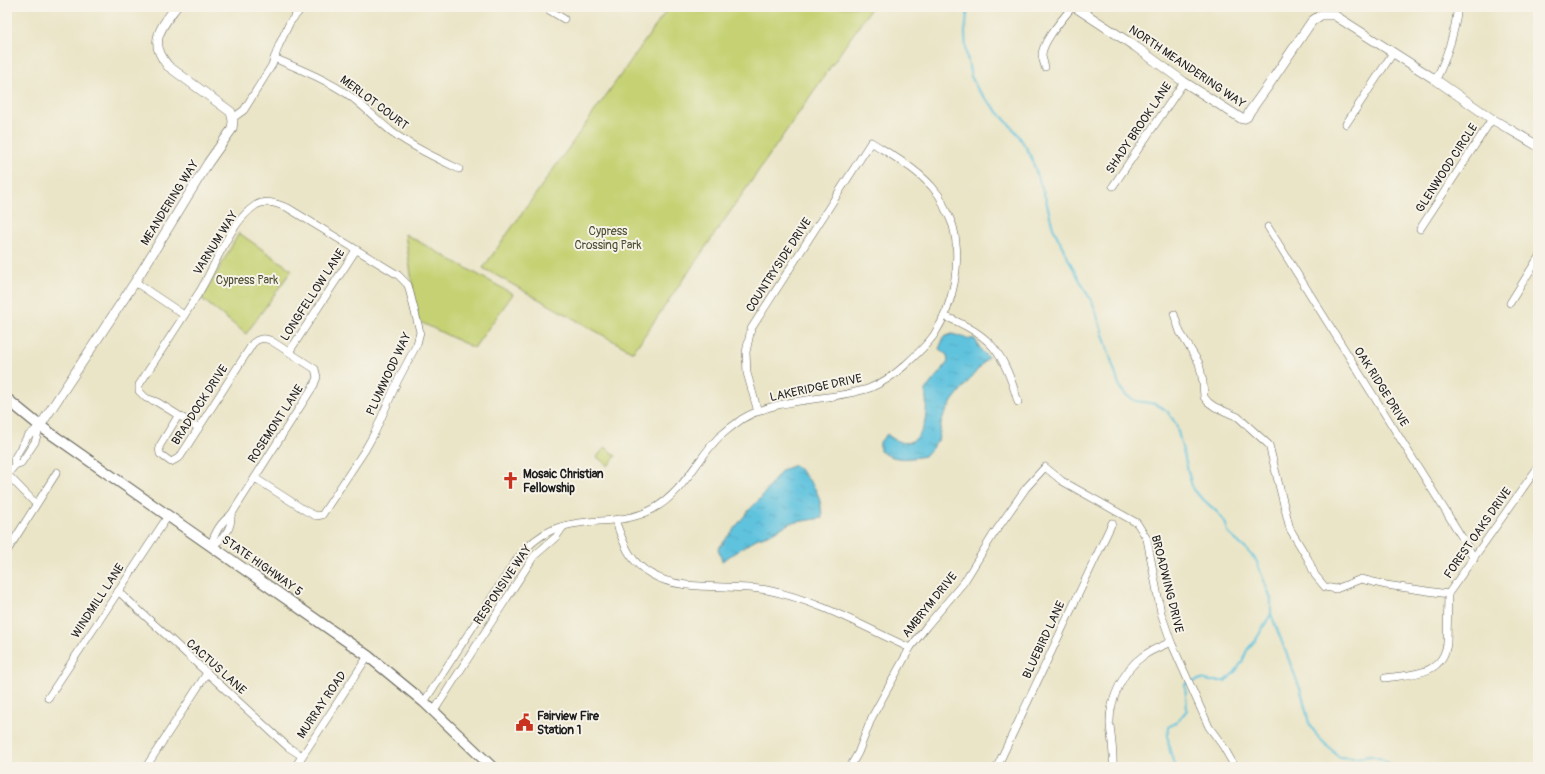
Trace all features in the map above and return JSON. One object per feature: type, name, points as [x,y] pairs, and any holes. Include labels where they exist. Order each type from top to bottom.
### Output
[{"type":"main road","name":"STATE HIGHWAY 5","points":[[7,399],[40,426],[368,656],[424,702],[492,767]]},
{"type":"street","points":[[176,7],[158,35],[159,51],[162,59],[168,66],[218,103],[228,108],[233,118],[244,110],[272,65],[279,45],[290,22],[303,7]]},
{"type":"street","points":[[544,7],[564,19]]},
{"type":"street","points":[[1045,66],[1042,55],[1044,47],[1074,7]]},
{"type":"street","name":"NORTH MEANDERING WAY","points":[[1074,7],[1136,47],[1184,82],[1236,116],[1242,118],[1247,117],[1312,21],[1321,15],[1334,15],[1436,80],[1492,119],[1538,146]]},
{"type":"street","points":[[1436,80],[1444,64],[1458,7]]},
{"type":"street","points":[[1346,124],[1393,52]]},
{"type":"street","name":"MERLOT COURT","points":[[274,58],[332,84],[351,97],[392,132],[414,146],[459,169]]},
{"type":"street","name":"SHADY BROOK LANE","points":[[1113,186],[1184,82]]},
{"type":"street","name":"MEANDERING WAY","points":[[40,426],[135,282],[208,163],[232,129],[233,118]]},
{"type":"street","name":"GLENWOOD CIRCLE","points":[[1420,229],[1492,119]]},
{"type":"street","name":"LAKERIDGE DRIVE","points":[[563,527],[578,523],[615,520],[636,516],[653,510],[668,499],[693,471],[719,437],[743,419],[779,404],[833,396],[871,387],[893,375],[913,359],[934,335],[944,316],[954,284],[956,250],[953,225],[938,194],[926,179],[871,142]]},
{"type":"street","name":"COUNTRYSIDE DRIVE","points":[[758,412],[747,373],[746,352],[751,329],[871,142]]},
{"type":"street","name":"VARNUM WAY","points":[[178,416],[157,402],[146,398],[139,391],[139,385],[201,289],[212,267],[242,217],[258,204],[273,202],[283,206],[356,250]]},
{"type":"street","name":"OAK RIDGE DRIVE","points":[[1268,227],[1468,547],[1474,559]]},
{"type":"street","name":"LONGFELLOW LANE","points":[[289,352],[356,250]]},
{"type":"street","name":"PLUMWOOD WAY","points":[[255,478],[306,511],[316,516],[322,515],[365,450],[375,432],[398,380],[418,344],[420,332],[408,285],[398,276],[356,250]]},
{"type":"street","points":[[1510,303],[1538,258]]},
{"type":"street","points":[[135,282],[184,315]]},
{"type":"street","name":"FOREST OAKS DRIVE","points":[[1174,314],[1180,332],[1199,363],[1204,397],[1215,407],[1238,417],[1269,445],[1290,530],[1308,559],[1315,575],[1325,587],[1336,589],[1361,580],[1448,594],[1538,467]]},
{"type":"street","points":[[944,316],[965,324],[984,336],[995,348],[1012,382],[1018,402]]},
{"type":"street","name":"BRADDOCK DRIVE","points":[[178,416],[159,447],[160,454],[171,462],[180,457],[253,343],[258,339],[263,338],[270,340],[289,352]]},
{"type":"street","name":"ROSEMONT LANE","points":[[211,546],[213,537],[226,519],[231,515],[314,385],[317,377],[314,369],[289,352]]},
{"type":"street","points":[[178,416],[199,428]]},
{"type":"street","points":[[36,504],[7,475],[15,466],[14,459],[27,437],[40,426]]},
{"type":"street","name":"BROADWING DRIVE","points":[[1045,467],[1062,481],[1137,523],[1147,539],[1161,613],[1171,642],[1209,727],[1223,746],[1235,767]]},
{"type":"street","name":"AMBRYM DRIVE","points":[[850,767],[858,753],[872,717],[910,648],[964,582],[993,535],[1026,488],[1045,467]]},
{"type":"street","points":[[7,551],[57,472]]},
{"type":"street","name":"WINDMILL LANE","points":[[48,698],[168,516]]},
{"type":"street","points":[[615,520],[626,550],[638,566],[652,575],[666,581],[684,584],[766,590],[796,598],[838,614],[910,648]]},
{"type":"street","name":"BLUEBIRD LANE","points":[[998,767],[1112,523]]},
{"type":"street","name":"RESPONSIVE WAY","points":[[424,702],[513,565],[527,546],[539,536],[550,530],[563,527]]},
{"type":"street","name":"RESPONSIVE WAY","points":[[434,711],[534,556],[556,537],[563,527]]},
{"type":"street","name":"CACTUS LANE","points":[[118,591],[288,747],[302,756]]},
{"type":"street","points":[[1385,678],[1425,672],[1436,666],[1443,658],[1448,643],[1448,594]]},
{"type":"street","points":[[1113,767],[1110,721],[1119,684],[1128,671],[1142,656],[1171,642]]},
{"type":"street","name":"MURRAY ROAD","points":[[295,767],[368,656]]},
{"type":"street","points":[[146,767],[207,673]]},
{"type":"green space","name":"Cypress Crossing Park","points":[[669,7],[872,7],[633,352],[483,268]]},
{"type":"green space","name":"Cypress Park","points":[[239,233],[292,270],[246,334],[202,299]]},
{"type":"green space","points":[[405,234],[513,294],[474,348],[418,321]]},
{"type":"green space","points":[[605,447],[616,456],[608,466],[597,457]]},
{"type":"water","points":[[952,334],[975,339],[981,350],[988,357],[953,400],[942,419],[938,441],[925,456],[896,458],[880,451],[880,442],[887,434],[895,440],[902,442],[914,440],[919,435],[925,421],[925,390],[948,362],[947,355],[939,349],[944,337]]},
{"type":"water","points":[[795,465],[815,488],[820,501],[822,518],[790,523],[770,534],[756,539],[722,561],[718,549],[782,470]]},
{"type":"waterway","points":[[968,7],[965,32],[966,52],[971,76],[978,90],[1017,133],[1030,154],[1046,200],[1053,228],[1094,306],[1120,388],[1127,396],[1136,401],[1156,404],[1167,411],[1176,424],[1193,490],[1218,513],[1225,522],[1229,534],[1256,560],[1271,599],[1271,614],[1257,638],[1247,650],[1242,662],[1235,672],[1225,681],[1210,681],[1201,679],[1185,684],[1187,710],[1178,721],[1168,727],[1169,747],[1175,767]]},
{"type":"waterway","points":[[1271,614],[1301,691],[1309,723],[1318,737],[1339,757],[1354,758],[1371,756],[1382,759],[1395,767]]},
{"type":"place","name":"Mosaic Christian Fellowship","points":[[510,481]]},
{"type":"place","name":"Fairview Fire Station 1","points":[[524,723]]}]
